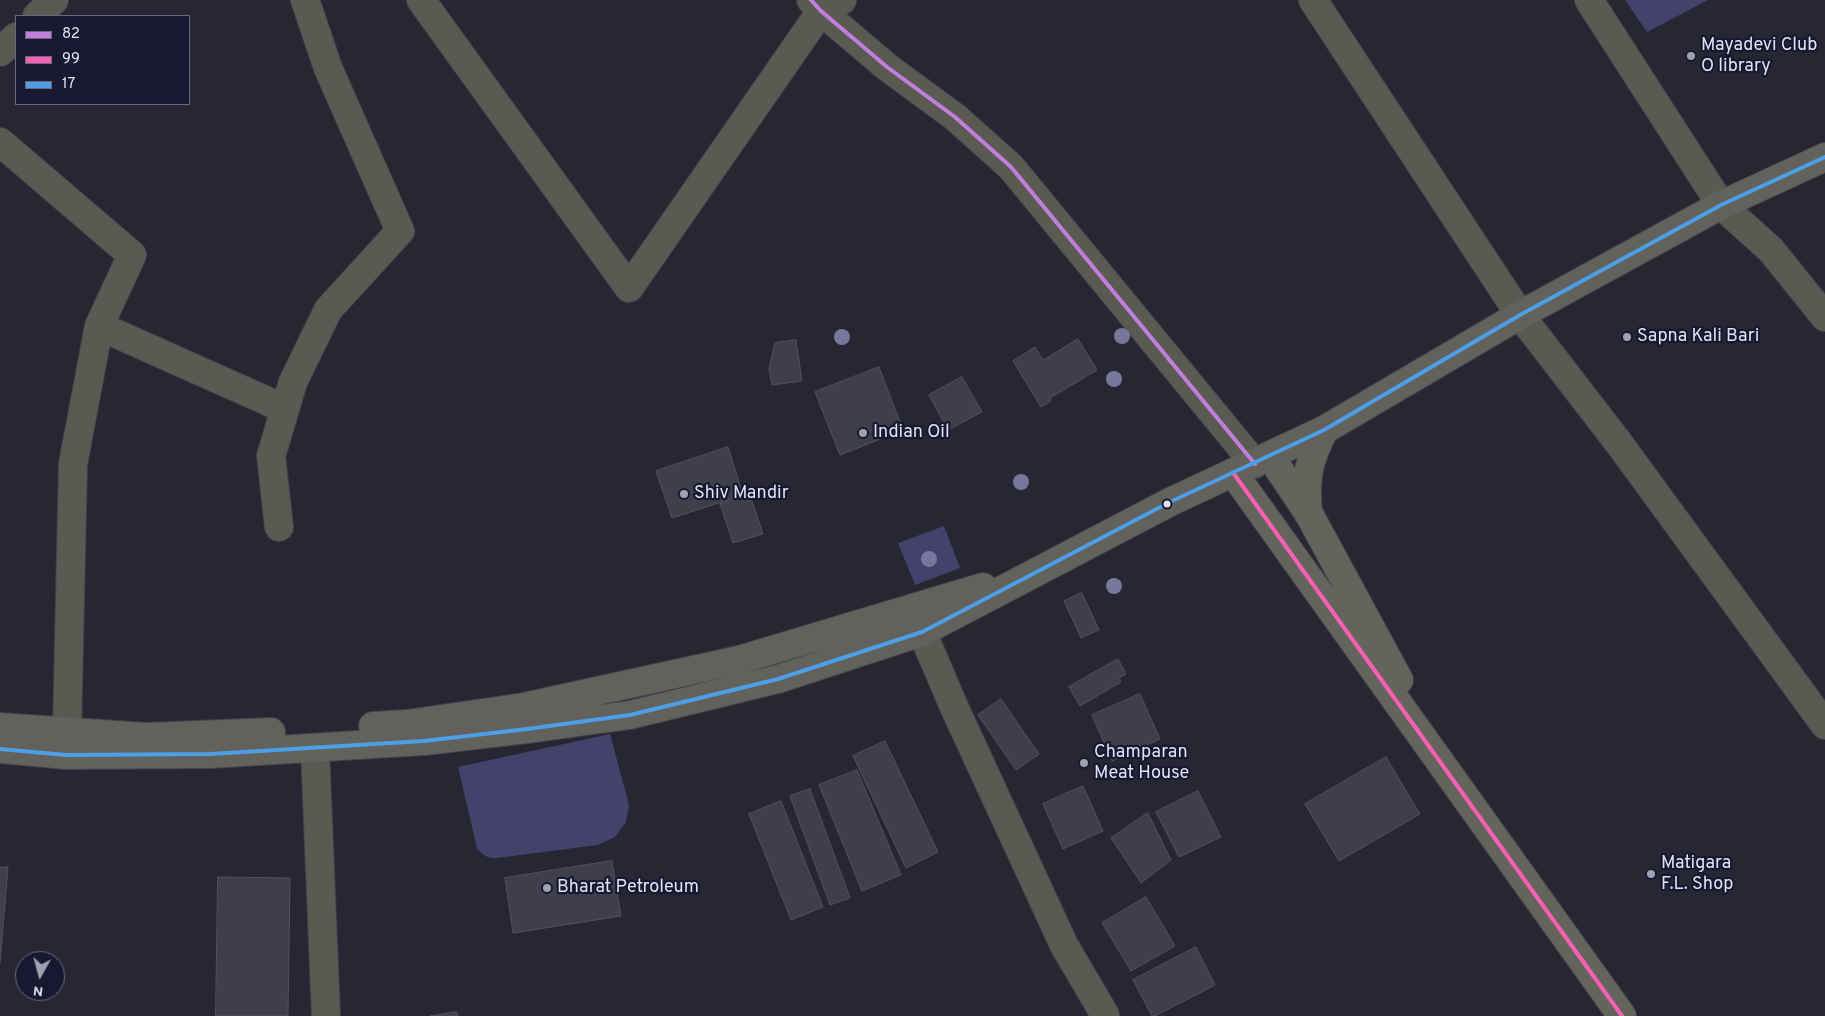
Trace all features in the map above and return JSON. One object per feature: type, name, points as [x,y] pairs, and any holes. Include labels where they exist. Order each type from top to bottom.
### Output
[{"type":"highway","points":[[0,749],[76,755],[210,754],[424,741],[630,715],[778,679],[922,632],[1170,502],[1253,465],[1324,430],[1520,315],[1721,205],[1825,157]]},
{"type":"highway","points":[[0,727],[146,737],[288,732],[407,724],[524,707],[739,660],[975,589],[1026,577]]},
{"type":"main road","points":[[1309,514],[1306,478],[1310,463],[1324,430]]},
{"type":"main road","points":[[1253,465],[1309,514],[1458,788]]},
{"type":"main road","points":[[1253,465],[1458,788],[1622,1016]]},
{"type":"street","points":[[38,15],[54,0]]},
{"type":"street","points":[[278,527],[271,456],[293,382],[328,310],[400,230],[328,68],[305,0]]},
{"type":"street","points":[[421,0],[629,288],[818,3],[887,67],[955,118],[1011,167],[1253,465]]},
{"type":"street","points":[[1313,0],[1520,315],[1618,442],[1825,725]]},
{"type":"street","points":[[1589,0],[1721,205],[1771,250],[1825,317]]},
{"type":"street","points":[[0,52],[15,38]]},
{"type":"street","points":[[0,142],[132,255],[99,326],[73,464],[67,732]]},
{"type":"street","points":[[99,326],[285,409]]},
{"type":"street","points":[[922,632],[959,718],[1064,944],[1105,1015]]},
{"type":"street","points":[[315,749],[326,1016]]},
{"type":"shaded area","points":[[1625,0],[1708,0],[1647,32]]},
{"type":"shaded area","points":[[944,526],[960,568],[915,585],[898,543]]},
{"type":"shaded area","points":[[610,734],[629,805],[626,822],[615,837],[598,845],[497,858],[483,855],[477,848],[458,767]]},
{"type":"building","points":[[1078,339],[1097,370],[1050,398],[1051,401],[1041,407],[1013,361],[1035,347],[1043,360]]},
{"type":"building","points":[[796,340],[802,381],[772,385],[769,369],[775,343]]},
{"type":"building","points":[[879,367],[903,430],[840,455],[815,392]]},
{"type":"building","points":[[962,377],[982,412],[948,430],[929,395]]},
{"type":"building","points":[[728,447],[743,495],[672,518],[656,471]]},
{"type":"building","points":[[750,495],[763,534],[733,543],[720,504]]},
{"type":"building","points":[[1082,593],[1099,630],[1081,638],[1064,601]]},
{"type":"building","points":[[1118,659],[1126,674],[1119,678],[1121,682],[1080,706],[1069,687]]},
{"type":"building","points":[[1140,694],[1160,739],[1112,761],[1092,715]]},
{"type":"building","points":[[1001,699],[1039,754],[1016,770],[978,715]]},
{"type":"building","points":[[885,741],[938,852],[906,868],[853,756]]},
{"type":"building","points":[[1386,757],[1420,814],[1339,861],[1305,804]]},
{"type":"building","points":[[857,770],[901,875],[862,891],[819,785]]},
{"type":"building","points":[[1083,786],[1103,831],[1063,849],[1043,804]]},
{"type":"building","points":[[810,789],[850,898],[830,905],[790,796]]},
{"type":"building","points":[[1198,791],[1221,837],[1179,857],[1156,812]]},
{"type":"building","points":[[781,801],[823,907],[791,920],[749,814]]},
{"type":"building","points":[[1148,813],[1171,860],[1141,883],[1111,838]]},
{"type":"building","points":[[612,861],[621,916],[513,933],[505,878]]},
{"type":"building","points":[[0,867],[8,867],[0,963]]},
{"type":"building","points":[[218,877],[290,878],[288,1016],[216,1016]]},
{"type":"building","points":[[1146,897],[1175,946],[1131,971],[1102,923]]},
{"type":"building","points":[[1196,947],[1215,985],[1152,1016],[1133,980]]},
{"type":"building","points":[[457,1012],[458,1016],[430,1016]]},
{"type":"transit line","name":"82","points":[[811,0],[821,11],[887,67],[955,117],[1011,167],[1255,464]]},
{"type":"transit line","name":"17","points":[[0,749],[66,755],[210,754],[424,741],[630,715],[778,679],[922,632],[1170,502],[1324,430],[1520,315],[1721,205],[1825,157]]},
{"type":"transit line","name":"99","points":[[1234,474],[1622,1016]]},
{"type":"place","name":"Mayadevi Club O library","points":[[1691,56]]},
{"type":"place","name":"Sapna Kali Bari","points":[[1627,337]]},
{"type":"place","name":"Indian Oil","points":[[863,433]]},
{"type":"place","name":"Shiv Mandir","points":[[684,494]]},
{"type":"place","name":"Champaran Meat House","points":[[1084,763]]},
{"type":"place","name":"Matigara F.L. Shop","points":[[1651,874]]},
{"type":"place","name":"Bharat Petroleum","points":[[547,888]]}]
